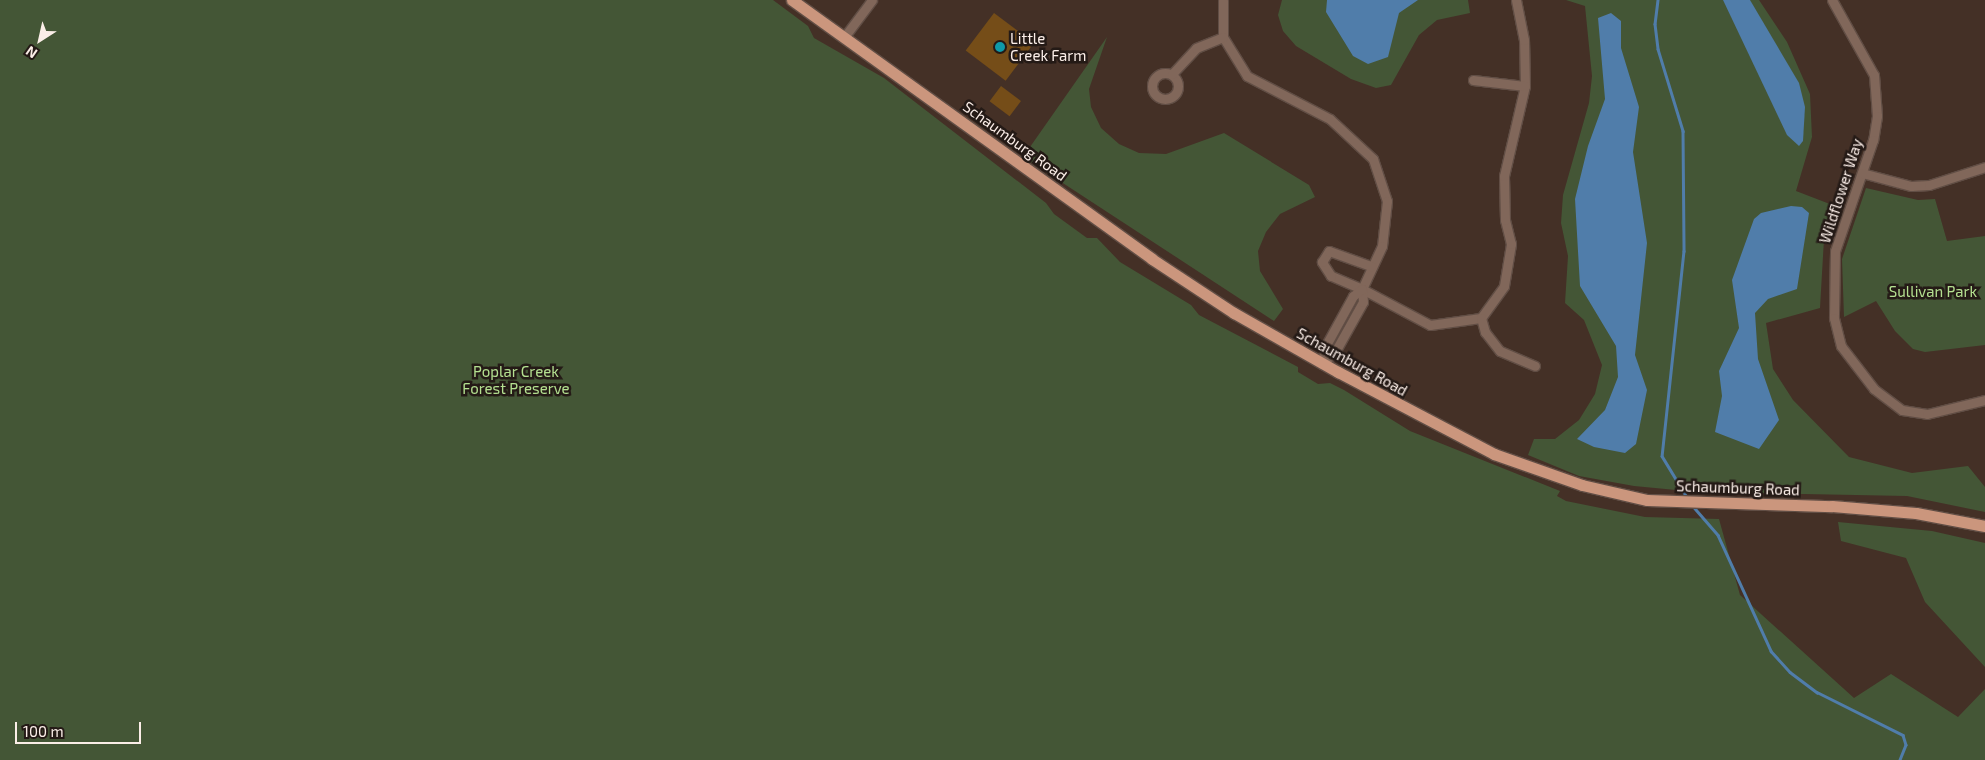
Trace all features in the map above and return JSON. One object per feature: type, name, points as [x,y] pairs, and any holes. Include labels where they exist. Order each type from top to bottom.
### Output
[{"type":"main road","name":"Schaumburg Road","points":[[792,0],[845,36],[1152,259],[1322,364],[1494,454],[1582,485],[1647,500],[1832,506],[1916,513],[1985,526]]},
{"type":"street","points":[[845,36],[872,0]]},
{"type":"street","points":[[1223,0],[1223,37],[1247,76],[1330,120],[1373,159],[1387,201],[1382,246],[1371,266],[1362,289],[1353,296],[1325,347],[1322,364]]},
{"type":"street","points":[[1371,266],[1329,251],[1322,262],[1331,276],[1362,289],[1430,325],[1481,318],[1504,286],[1511,244],[1504,220],[1504,176],[1525,86],[1524,40],[1516,0]]},
{"type":"street","name":"Wildflower Way","points":[[1832,0],[1874,75],[1877,116],[1862,173],[1833,264],[1836,333],[1845,354],[1883,398],[1902,410],[1927,414],[1985,400]]},
{"type":"street","points":[[1172,74],[1196,48],[1223,37]]},
{"type":"street","points":[[1473,80],[1525,86]]},
{"type":"street","points":[[1862,173],[1911,186],[1929,185],[1985,166]]},
{"type":"street","points":[[1481,318],[1485,332],[1500,351],[1534,366]]},
{"type":"green space","name":"Poplar Creek Forest Preserve","points":[[0,0],[773,0],[808,26],[814,38],[884,78],[1046,203],[1054,214],[1087,238],[1097,238],[1120,262],[1191,305],[1199,315],[1298,367],[1298,372],[1318,384],[1330,383],[1344,390],[1410,431],[1560,491],[1557,496],[1566,501],[1645,517],[1719,519],[1740,595],[1854,698],[1891,674],[1958,717],[1985,689],[1985,760],[0,760]]},
{"type":"green space","points":[[1282,0],[1468,0],[1470,13],[1437,20],[1419,35],[1391,85],[1376,88],[1351,79],[1296,46],[1283,31],[1278,15]]},
{"type":"green space","points":[[1566,0],[1759,0],[1787,42],[1810,94],[1812,137],[1796,191],[1835,206],[1824,239],[1820,308],[1766,323],[1773,369],[1793,400],[1849,457],[1912,473],[1968,466],[1985,487],[1985,512],[1907,496],[1697,492],[1634,486],[1579,476],[1528,455],[1534,439],[1555,439],[1579,420],[1595,394],[1602,365],[1584,320],[1565,303],[1568,256],[1561,223],[1563,195],[1589,103],[1592,76],[1585,6]]},
{"type":"green space","points":[[1107,37],[1089,89],[1091,107],[1101,128],[1119,144],[1139,153],[1166,154],[1224,133],[1309,185],[1315,197],[1280,214],[1266,232],[1258,251],[1260,271],[1283,309],[1274,321],[1023,157]]},
{"type":"green space","name":"Sullivan Park","points":[[1866,188],[1918,200],[1935,199],[1947,241],[1985,236],[1985,345],[1925,352],[1913,349],[1895,331],[1876,301],[1844,317],[1842,259]]},
{"type":"green space","points":[[1838,522],[1932,531],[1985,543],[1985,667],[1925,602],[1906,558],[1841,541]]},
{"type":"water","points":[[1327,0],[1418,0],[1399,13],[1388,57],[1368,64],[1353,56],[1326,12]]},
{"type":"water","points":[[1723,0],[1750,0],[1799,83],[1805,107],[1803,141],[1799,146],[1787,135]]},
{"type":"water","points":[[1611,13],[1621,21],[1621,48],[1639,107],[1633,152],[1647,243],[1635,355],[1647,390],[1636,444],[1625,453],[1594,447],[1577,439],[1605,410],[1618,377],[1616,346],[1580,286],[1575,199],[1588,146],[1605,99],[1598,18]]},
{"type":"water","points":[[1791,206],[1802,207],[1809,213],[1797,289],[1768,299],[1755,313],[1758,359],[1779,420],[1759,449],[1715,432],[1722,396],[1719,371],[1739,328],[1732,280],[1754,219],[1761,213]]},
{"type":"building","name":"Little Creek Farm","points":[[994,13],[1034,43],[1006,81],[966,51]]},
{"type":"building","name":"Little Creek Farm","points":[[1001,86],[1021,101],[1010,116],[990,101]]},
{"type":"waterway","points":[[1658,0],[1655,24],[1658,49],[1683,131],[1684,251],[1662,456],[1688,499]]},
{"type":"waterway","points":[[1692,505],[1718,535],[1771,651],[1790,672],[1817,692],[1903,735],[1906,745],[1900,760]]},
{"type":"place","name":"Little Creek Farm","points":[[1000,47]]}]
